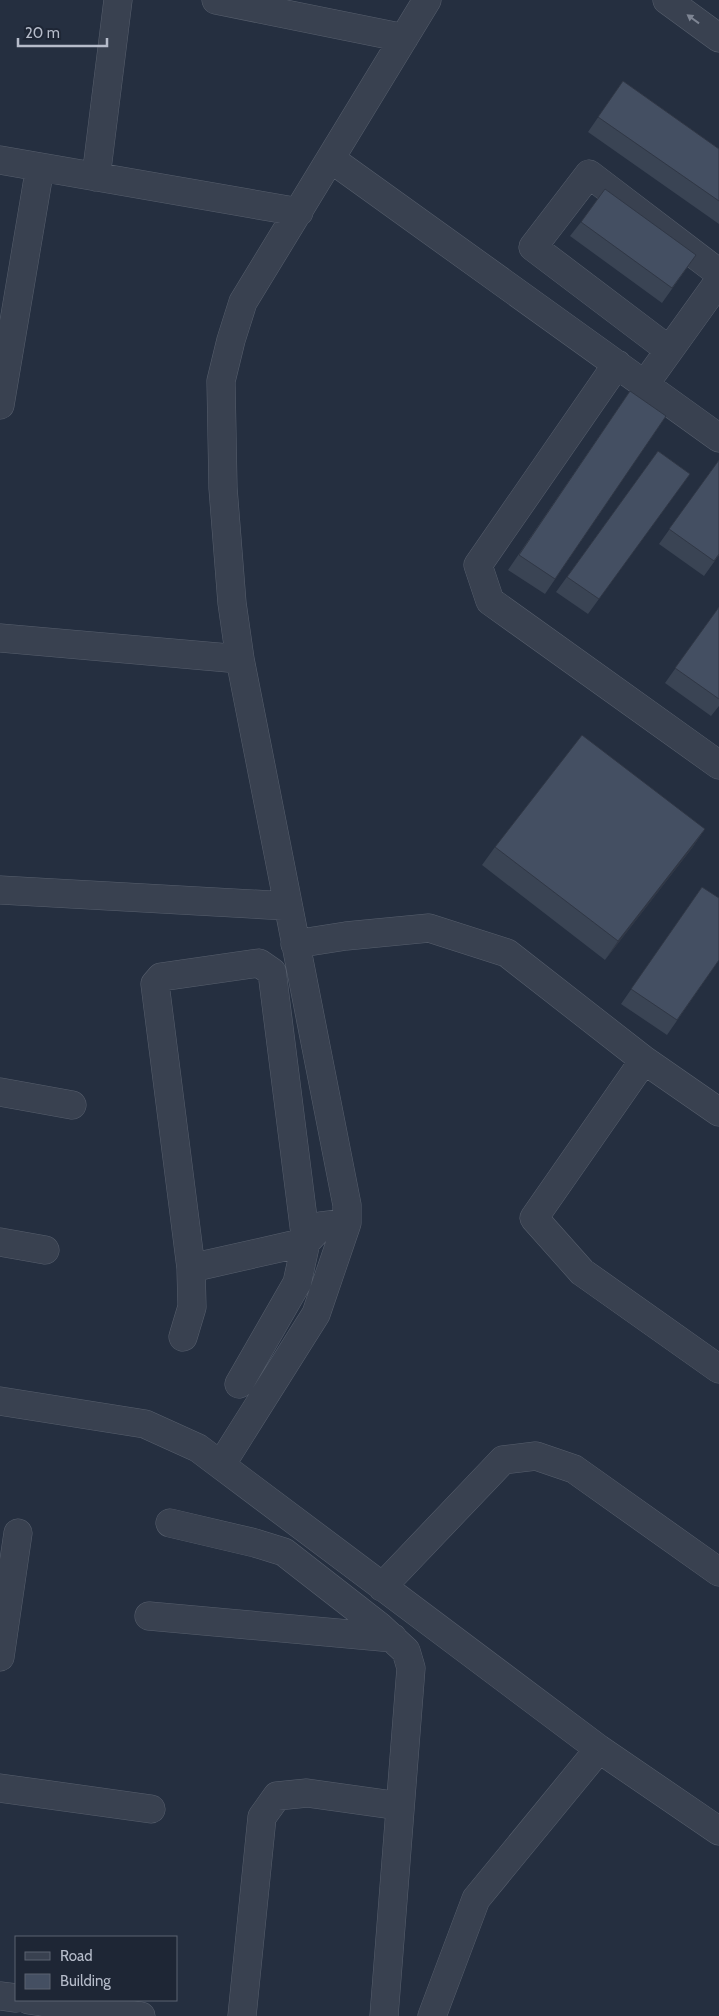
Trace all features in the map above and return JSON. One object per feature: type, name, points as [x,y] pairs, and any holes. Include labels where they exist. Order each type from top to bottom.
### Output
[{"type":"street","points":[[96,177],[118,0]]},
{"type":"street","points":[[216,0],[404,38]]},
{"type":"street","points":[[221,1465],[316,1314],[347,1223],[347,1205],[240,659],[232,603],[224,498],[221,381],[230,340],[244,302],[427,0]]},
{"type":"street","points":[[667,0],[719,38]]},
{"type":"street","points":[[330,159],[719,438]]},
{"type":"street","points":[[0,160],[298,212]]},
{"type":"street","points":[[0,404],[40,167]]},
{"type":"street","points":[[669,350],[533,247],[589,174],[719,273]]},
{"type":"street","points":[[645,384],[719,281]]},
{"type":"street","points":[[617,364],[478,566],[490,601],[719,765]]},
{"type":"street","points":[[0,638],[240,659]]},
{"type":"street","points":[[0,890],[288,906]]},
{"type":"street","points":[[295,944],[346,936],[429,928],[507,953],[644,1060],[719,1112]]},
{"type":"street","points":[[183,1337],[192,1307],[191,1268],[154,994],[155,984],[161,977],[259,963],[272,972],[306,1242],[297,1283],[239,1384]]},
{"type":"street","points":[[644,1060],[534,1218],[582,1272],[719,1369]]},
{"type":"street","points":[[0,1092],[72,1105]]},
{"type":"street","points":[[191,1268],[306,1242],[321,1226],[347,1223]]},
{"type":"street","points":[[0,1242],[45,1250]]},
{"type":"street","points":[[0,1401],[145,1424],[198,1448],[599,1749],[719,1831]]},
{"type":"street","points":[[382,1587],[503,1460],[536,1456],[574,1469],[719,1572]]},
{"type":"street","points":[[170,1523],[255,1543],[284,1552],[393,1638],[406,1651],[411,1668],[384,2016]]},
{"type":"street","points":[[0,1657],[18,1533]]},
{"type":"street","points":[[149,1616],[393,1638]]},
{"type":"street","points":[[432,2016],[476,1899],[599,1749]]},
{"type":"street","points":[[0,1788],[151,1809]]},
{"type":"street","points":[[242,2016],[262,1817],[277,1796],[307,1793],[400,1806]]},
{"type":"street","points":[[0,1996],[15,1998]]},
{"type":"street","points":[[36,2001],[141,2016]]},
{"type":"building","points":[[623,81],[719,149],[719,201],[598,117]]},
{"type":"building","points":[[605,189],[696,255],[672,288],[581,222]]},
{"type":"building","points":[[630,391],[666,416],[555,579],[519,555]]},
{"type":"building","points":[[658,451],[690,474],[599,599],[567,577]]},
{"type":"building","points":[[719,460],[719,554],[714,561],[669,529]]},
{"type":"building","points":[[719,607],[719,699],[675,668]]},
{"type":"building","points":[[582,735],[705,829],[618,941],[495,847]]},
{"type":"building","points":[[702,887],[719,898],[719,960],[677,1020],[631,989]]}]
